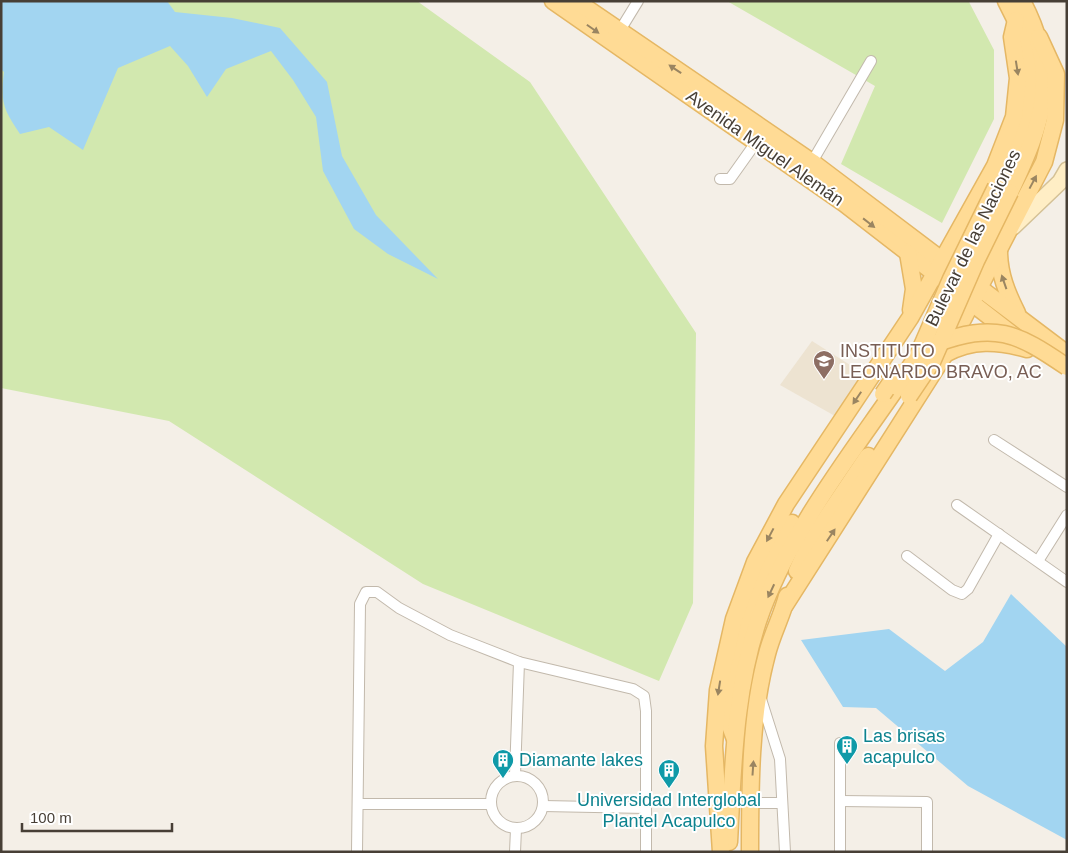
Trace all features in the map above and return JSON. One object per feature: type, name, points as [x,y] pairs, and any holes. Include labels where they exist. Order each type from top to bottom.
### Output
[{"type":"main road","name":"Avenida Miguel Alemán","points":[[553,1],[758,141],[845,204],[939,267],[981,288],[1067,354]]},
{"type":"main road","name":"Avenida Miguel Alemán","points":[[576,1],[812,162],[910,246]]},
{"type":"main road","name":"Bulevar de las Naciones","points":[[728,852],[736,741],[746,671],[762,610],[798,533],[918,355],[951,279],[1028,138],[1033,84],[1024,37],[1006,1]]},
{"type":"main road","name":"Bulevar de las Naciones","points":[[750,852],[750,803],[759,693],[767,653],[785,605],[790,584],[810,542],[932,362],[1028,138],[1046,82],[1039,38],[1022,1]]},
{"type":"main road","points":[[721,852],[714,746],[718,690],[734,619],[755,562],[786,504],[910,318],[995,166],[1014,117],[1018,78],[1012,37],[1016,20]]},
{"type":"main road","points":[[785,605],[945,354],[981,288],[1002,241],[1044,162],[1056,120],[1056,74],[1039,38]]},
{"type":"main road","points":[[910,318],[914,289],[910,246],[936,244],[948,237],[964,223]]},
{"type":"main road","points":[[1002,241],[999,266],[1004,284],[1018,315]]},
{"type":"main road","name":"Avenida Miguel Alemán","points":[[939,267],[972,303],[1067,376]]},
{"type":"main road","points":[[736,741],[727,718],[736,653],[753,598],[790,526],[899,371],[924,348],[972,334],[995,331],[1020,338],[1040,348],[1067,367]]},
{"type":"main road","points":[[945,354],[961,346],[985,341],[1008,344],[1033,351]]},
{"type":"street","points":[[619,32],[638,1]]},
{"type":"street","points":[[812,162],[871,60]]},
{"type":"street","points":[[720,179],[730,179],[758,141]]},
{"type":"street","points":[[1002,241],[1064,179]]},
{"type":"street","points":[[994,440],[1067,487]]},
{"type":"street","points":[[957,506],[1067,582]]},
{"type":"street","points":[[1038,561],[1067,515]]},
{"type":"street","points":[[906,556],[952,590],[962,594],[968,589],[999,534]]},
{"type":"street","points":[[357,852],[360,604],[366,592],[377,592],[399,608],[450,635],[519,662],[633,689],[644,696],[646,711],[646,852]]},
{"type":"street","points":[[515,775],[519,662]]},
{"type":"street","points":[[759,693],[780,759],[785,852]]},
{"type":"street","points":[[840,743],[840,852]]},
{"type":"street","points":[[515,775],[526,777],[536,784],[542,794],[543,806],[541,814],[531,825],[516,829],[503,825],[494,816],[490,804],[490,797],[496,784],[515,775]]},
{"type":"street","points":[[840,801],[927,802],[927,852]]},
{"type":"street","points":[[750,803],[782,803]]},
{"type":"street","points":[[358,804],[490,804]]},
{"type":"street","points":[[543,806],[646,808]]},
{"type":"street","points":[[515,852],[516,829]]},
{"type":"shaded area","name":"INSTITUTO LEONARDO BRAVO, AC","points":[[812,341],[866,375],[842,420],[780,385]]},
{"type":"green space","points":[[1,1],[417,1],[530,82],[696,333],[693,603],[659,681],[423,584],[169,421],[1,388]]},
{"type":"green space","points":[[727,1],[969,2],[994,50],[994,119],[942,223],[841,164],[875,86]]},
{"type":"water","points":[[1,1],[167,1],[175,12],[232,18],[280,28],[327,82],[342,156],[376,215],[438,279],[388,254],[354,229],[323,171],[316,117],[293,80],[271,51],[226,69],[207,97],[188,66],[170,46],[118,68],[83,150],[49,127],[20,134],[10,119],[3,99],[4,72],[1,69]]},
{"type":"water","points":[[1011,594],[1067,647],[1067,840],[968,786],[876,708],[843,707],[801,640],[889,629],[945,671],[983,642]]},
{"type":"place","name":"INSTITUTO LEONARDO BRAVO, AC","points":[[824,380]]},
{"type":"place","name":"Las brisas acapulco","points":[[847,765]]},
{"type":"place","name":"Diamante lakes","points":[[503,779]]},
{"type":"place","name":"Universidad Interglobal Plantel Acapulco","points":[[669,789]]}]
